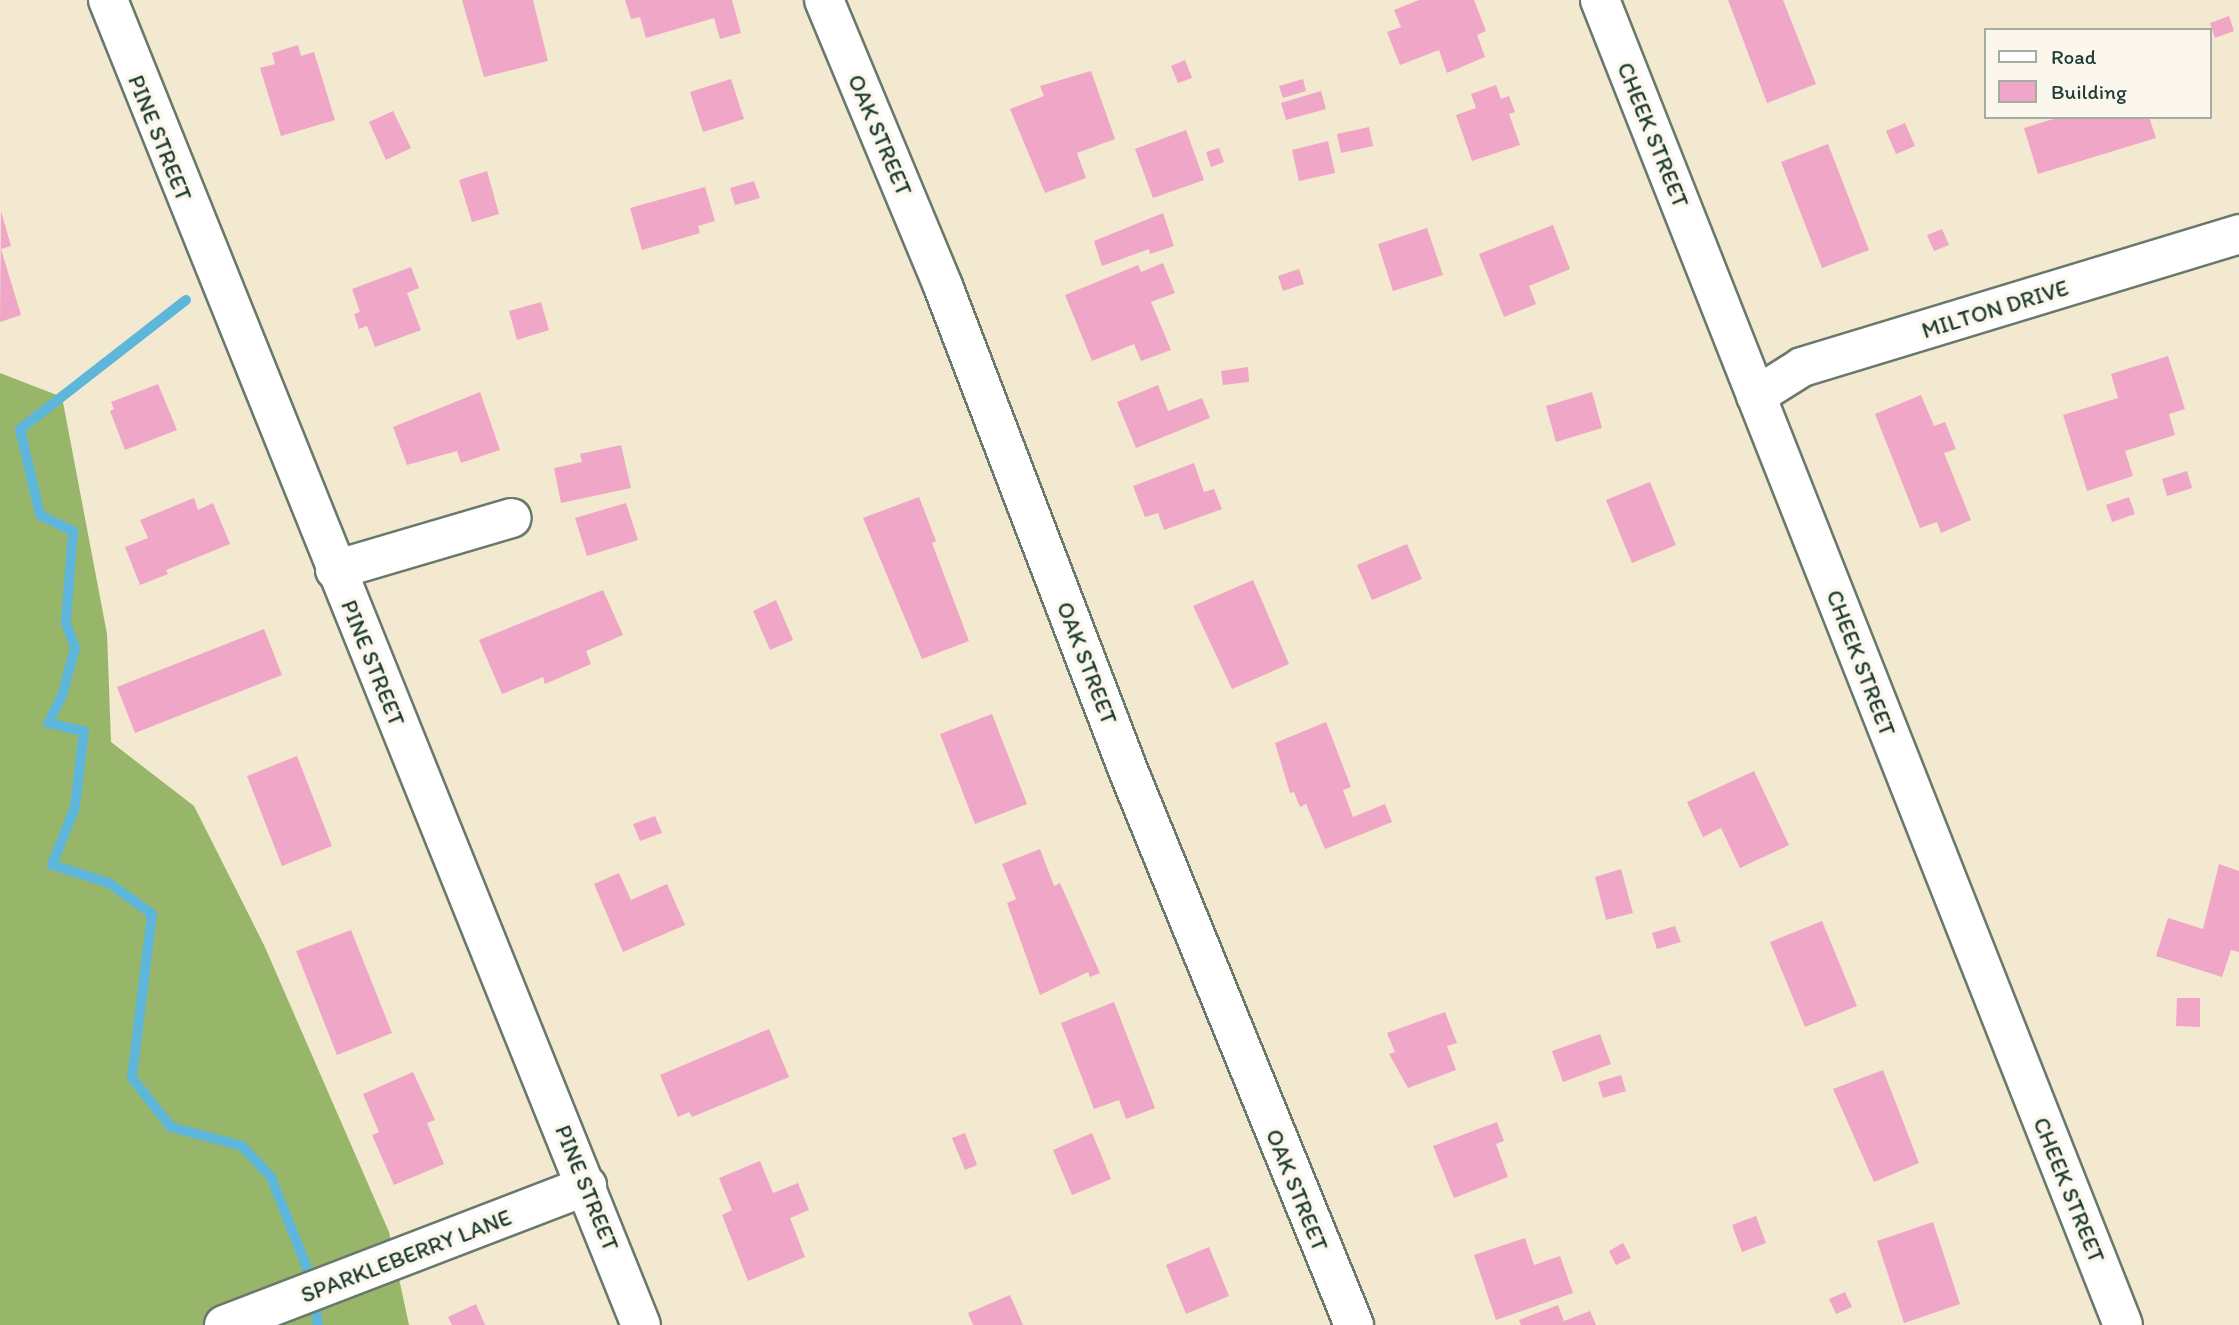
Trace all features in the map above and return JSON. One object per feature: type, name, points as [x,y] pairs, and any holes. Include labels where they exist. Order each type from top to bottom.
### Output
[{"type":"street","name":"PINE STREET","points":[[108,0],[335,570],[587,1186],[641,1325]]},
{"type":"street","name":"OAK STREET","points":[[824,0],[943,286],[1128,770],[1354,1325]]},
{"type":"street","name":"CHEEK STREET","points":[[1600,0],[2123,1325]]},
{"type":"street","name":"MILTON DRIVE","points":[[1756,396],[1802,367],[2239,234]]},
{"type":"street","points":[[335,570],[512,518]]},
{"type":"street","name":"SPARKLEBERRY LANE","points":[[224,1325],[587,1186]]},
{"type":"green space","points":[[0,373],[62,397],[107,634],[111,742],[194,806],[264,945],[389,1232],[409,1325],[0,1325]]},
{"type":"building","points":[[462,0],[533,0],[548,61],[484,77]]},
{"type":"building","points":[[625,0],[732,0],[741,33],[720,39],[714,18],[646,38],[640,17],[631,19]]},
{"type":"building","points":[[1419,0],[1474,0],[1486,31],[1477,35],[1485,57],[1447,73],[1439,50],[1400,65],[1387,32],[1401,27],[1394,10]]},
{"type":"building","points":[[1728,0],[1783,0],[1816,84],[1767,103]]},
{"type":"building","points":[[2229,16],[2234,31],[2215,38],[2210,23]]},
{"type":"building","points":[[298,45],[301,56],[314,52],[335,120],[281,136],[260,68],[275,64],[272,53]]},
{"type":"building","points":[[1185,60],[1192,78],[1178,83],[1171,66]]},
{"type":"building","points":[[1091,71],[1115,139],[1077,153],[1086,178],[1045,193],[1010,109],[1044,96],[1040,86]]},
{"type":"building","points":[[731,79],[744,119],[703,132],[690,92]]},
{"type":"building","points":[[1303,79],[1306,91],[1283,98],[1279,86]]},
{"type":"building","points":[[1496,85],[1501,99],[1509,96],[1515,112],[1509,114],[1520,145],[1472,161],[1456,115],[1476,108],[1471,94]]},
{"type":"building","points":[[1321,91],[1326,109],[1286,120],[1281,103]]},
{"type":"building","points":[[393,111],[411,148],[386,160],[369,122]]},
{"type":"building","points":[[2053,119],[2150,119],[2156,138],[2038,174],[2024,128]]},
{"type":"building","points":[[1905,123],[1915,146],[1896,154],[1886,131]]},
{"type":"building","points":[[1369,127],[1373,146],[1341,153],[1337,134]]},
{"type":"building","points":[[1186,130],[1204,180],[1153,198],[1135,149]]},
{"type":"building","points":[[1328,141],[1335,173],[1299,181],[1292,150]]},
{"type":"building","points":[[1828,144],[1869,250],[1822,268],[1781,162]]},
{"type":"building","points":[[1219,148],[1224,162],[1211,167],[1206,152]]},
{"type":"building","points":[[487,171],[499,214],[472,222],[459,180]]},
{"type":"building","points":[[754,181],[760,198],[735,205],[730,188]]},
{"type":"building","points":[[705,187],[715,221],[698,226],[700,233],[642,250],[630,208]]},
{"type":"building","points":[[1,211],[11,246],[1,249],[21,315],[0,322]]},
{"type":"building","points":[[1163,213],[1174,246],[1150,254],[1149,249],[1102,266],[1094,241]]},
{"type":"building","points":[[1553,225],[1570,269],[1529,286],[1536,304],[1504,317],[1479,254]]},
{"type":"building","points":[[1427,228],[1443,275],[1393,291],[1378,244]]},
{"type":"building","points":[[1942,229],[1949,245],[1934,251],[1927,235]]},
{"type":"building","points":[[1163,263],[1175,293],[1151,302],[1171,350],[1141,361],[1134,344],[1092,361],[1065,295],[1138,265],[1141,272]]},
{"type":"building","points":[[411,267],[419,288],[407,293],[421,330],[375,347],[367,326],[359,329],[354,314],[360,312],[352,289]]},
{"type":"building","points":[[1299,269],[1304,284],[1283,291],[1278,276]]},
{"type":"building","points":[[541,302],[549,330],[517,340],[509,311]]},
{"type":"building","points":[[2168,356],[2185,409],[2169,414],[2175,435],[2125,451],[2133,476],[2087,491],[2063,415],[2118,398],[2111,374]]},
{"type":"building","points":[[1248,367],[1249,382],[1223,385],[1221,371]]},
{"type":"building","points":[[158,384],[177,430],[125,450],[110,411],[114,409],[111,402]]},
{"type":"building","points":[[1158,385],[1168,411],[1202,398],[1210,418],[1136,448],[1117,402]]},
{"type":"building","points":[[480,392],[500,450],[461,463],[457,451],[407,465],[393,427]]},
{"type":"building","points":[[1592,392],[1602,428],[1556,442],[1546,406]]},
{"type":"building","points":[[1921,395],[1934,426],[1945,422],[1956,449],[1944,453],[1971,520],[1941,533],[1937,522],[1920,528],[1875,414]]},
{"type":"building","points":[[621,445],[631,488],[561,503],[554,468],[582,462],[580,454]]},
{"type":"building","points":[[1194,463],[1204,492],[1214,489],[1222,509],[1164,530],[1158,513],[1145,517],[1133,486]]},
{"type":"building","points":[[2187,471],[2192,488],[2167,496],[2162,479]]},
{"type":"building","points":[[1650,482],[1676,545],[1632,563],[1606,500]]},
{"type":"building","points":[[919,497],[936,541],[932,543],[969,641],[922,659],[863,518]]},
{"type":"building","points":[[2129,497],[2135,514],[2112,522],[2106,505]]},
{"type":"building","points":[[194,498],[198,510],[213,503],[230,544],[166,570],[168,574],[140,585],[125,547],[148,538],[140,520]]},
{"type":"building","points":[[626,503],[638,540],[587,556],[575,518]]},
{"type":"building","points":[[1407,544],[1422,579],[1372,600],[1357,565]]},
{"type":"building","points":[[1253,580],[1289,664],[1232,689],[1193,606]]},
{"type":"building","points":[[603,590],[623,635],[586,651],[591,664],[545,684],[543,677],[502,694],[479,640]]},
{"type":"building","points":[[776,600],[793,640],[770,650],[753,611]]},
{"type":"building","points":[[264,629],[282,675],[135,733],[117,687]]},
{"type":"building","points":[[992,714],[1027,804],[975,824],[940,734]]},
{"type":"building","points":[[1326,722],[1351,787],[1343,790],[1353,817],[1385,804],[1392,822],[1325,849],[1306,804],[1300,807],[1294,792],[1290,793],[1275,743]]},
{"type":"building","points":[[297,756],[332,846],[282,866],[247,776]]},
{"type":"building","points":[[1754,771],[1789,845],[1740,868],[1721,828],[1703,837],[1687,802]]},
{"type":"building","points":[[655,816],[662,833],[640,841],[633,824]]},
{"type":"building","points":[[1040,849],[1054,886],[1060,883],[1100,973],[1090,977],[1088,972],[1040,995],[1007,903],[1016,899],[1002,864]]},
{"type":"building","points":[[2219,864],[2239,871],[2239,952],[2231,950],[2222,977],[2156,956],[2168,918],[2203,929]]},
{"type":"building","points":[[1621,869],[1633,913],[1606,920],[1595,877]]},
{"type":"building","points":[[619,873],[631,900],[667,884],[685,925],[623,952],[594,884]]},
{"type":"building","points":[[1822,921],[1857,1006],[1805,1027],[1770,942]]},
{"type":"building","points":[[1675,926],[1681,942],[1657,949],[1652,933]]},
{"type":"building","points":[[351,930],[392,1033],[337,1055],[296,951]]},
{"type":"building","points":[[2177,998],[2200,998],[2200,1027],[2176,1026]]},
{"type":"building","points":[[1114,1002],[1155,1108],[1126,1119],[1119,1100],[1094,1109],[1061,1023]]},
{"type":"building","points":[[1445,1012],[1457,1043],[1447,1046],[1456,1070],[1408,1088],[1389,1054],[1395,1052],[1387,1033]]},
{"type":"building","points":[[769,1029],[789,1077],[692,1117],[689,1112],[678,1117],[660,1075]]},
{"type":"building","points":[[1600,1034],[1611,1064],[1563,1082],[1552,1051]]},
{"type":"building","points":[[1883,1070],[1919,1163],[1874,1182],[1833,1089]]},
{"type":"building","points":[[413,1072],[435,1120],[427,1123],[444,1164],[394,1185],[372,1135],[379,1132],[363,1094]]},
{"type":"building","points":[[1621,1075],[1626,1091],[1603,1098],[1598,1082]]},
{"type":"building","points":[[1497,1122],[1504,1141],[1496,1144],[1508,1177],[1454,1198],[1433,1146]]},
{"type":"building","points":[[965,1133],[977,1165],[965,1170],[952,1138]]},
{"type":"building","points":[[1092,1133],[1111,1179],[1072,1195],[1053,1150]]},
{"type":"building","points":[[760,1161],[773,1193],[798,1183],[809,1210],[790,1218],[805,1257],[748,1281],[722,1215],[732,1210],[719,1178]]},
{"type":"building","points":[[1756,1216],[1766,1243],[1742,1252],[1732,1225]]},
{"type":"building","points":[[1933,1222],[1960,1304],[1904,1323],[1877,1241]]},
{"type":"building","points":[[1525,1238],[1534,1265],[1560,1256],[1573,1293],[1496,1320],[1474,1255]]},
{"type":"building","points":[[1623,1243],[1631,1258],[1616,1265],[1609,1251]]},
{"type":"building","points":[[1209,1247],[1229,1296],[1186,1314],[1166,1265]]},
{"type":"building","points":[[1845,1292],[1852,1307],[1836,1314],[1829,1299]]},
{"type":"building","points":[[1010,1295],[1023,1325],[973,1325],[968,1313]]},
{"type":"building","points":[[476,1304],[485,1325],[452,1325],[448,1317]]},
{"type":"building","points":[[1558,1305],[1564,1321],[1590,1311],[1596,1325],[1521,1325],[1519,1320]]},
{"type":"waterway","points":[[186,300],[20,429],[40,515],[73,531],[66,623],[75,648],[62,696],[48,723],[84,731],[75,807],[52,865],[109,883],[152,914],[132,1078],[171,1127],[242,1146],[271,1177],[307,1268]]},
{"type":"waterway","points":[[316,1313],[318,1325]]}]
